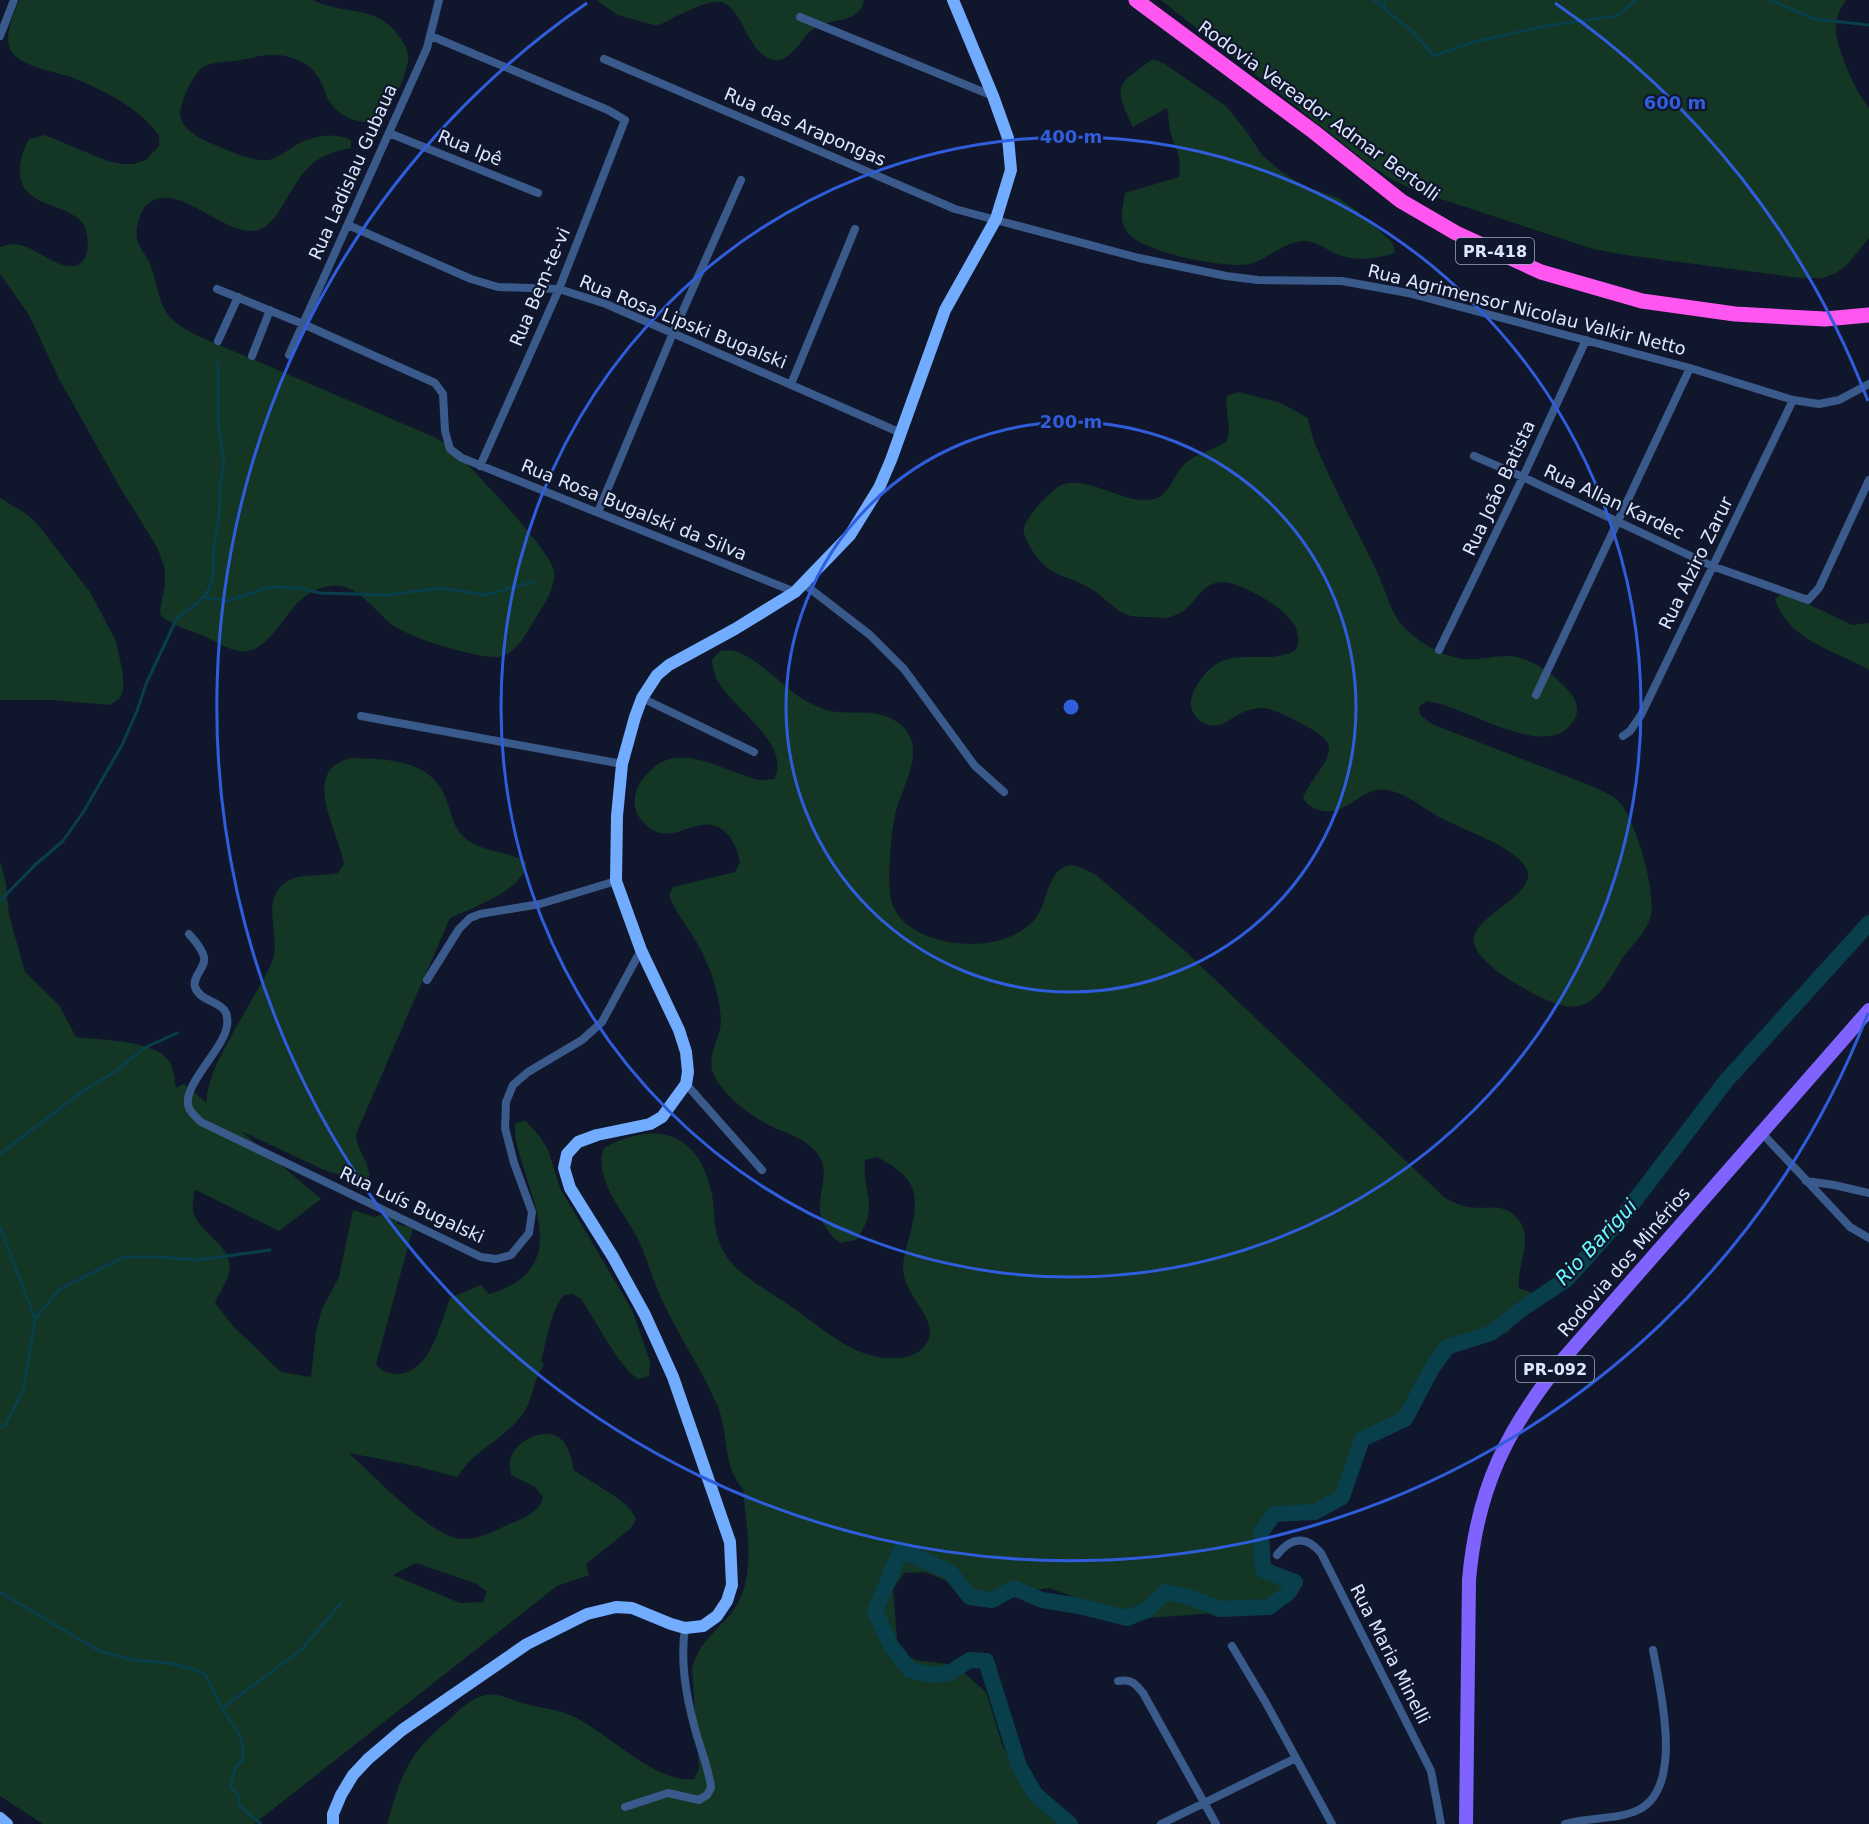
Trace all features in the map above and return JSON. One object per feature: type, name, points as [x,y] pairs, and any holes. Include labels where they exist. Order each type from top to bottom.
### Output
[{"type":"highway","name":"Rodovia Vereador Admar Bertolli","points":[[1136,0],[1305,125],[1401,201],[1456,233],[1541,272],[1642,301],[1735,314],[1825,319],[1869,315]]},
{"type":"highway","points":[[1825,319],[1869,303]]},
{"type":"highway","points":[[1825,319],[1869,321]]},
{"type":"main road","points":[[333,1824],[333,1814],[341,1795],[353,1775],[368,1759],[402,1730],[527,1644],[587,1614],[616,1607],[632,1608],[685,1628],[703,1626],[717,1616],[727,1601],[732,1585],[730,1542],[673,1377],[640,1305],[570,1188],[564,1168],[567,1154],[578,1142],[597,1135],[650,1124],[662,1117],[686,1084],[688,1072],[686,1052],[679,1030],[641,950],[616,881],[615,850],[622,764],[642,698],[657,675],[669,665],[735,629],[799,588],[850,535],[879,488],[945,310],[996,219],[1011,170],[1008,138],[953,0]]},
{"type":"main road","name":"Rodovia dos Minérios","points":[[1466,1824],[1470,1570],[1477,1520],[1498,1459],[1525,1410],[1547,1379],[1869,1010]]},
{"type":"main road","points":[[0,1818],[7,1824]]},
{"type":"street","points":[[0,36],[14,0]]},
{"type":"street","name":"Rua Ladislau Gubaua","points":[[289,356],[431,36],[439,0]]},
{"type":"street","points":[[800,16],[993,96]]},
{"type":"street","name":"Rua Bem-te-vi","points":[[431,36],[608,110],[625,120],[559,289],[480,466]]},
{"type":"street","name":"Rua das Arapongas","points":[[604,58],[955,209],[975,216],[996,219]]},
{"type":"street","name":"Rua Ipê","points":[[389,133],[538,193]]},
{"type":"street","points":[[597,512],[741,180]]},
{"type":"street","name":"Rua Agrimensor Nicolau Valkir Netto","points":[[996,219],[1139,258],[1226,276],[1258,280],[1342,281],[1408,293],[1690,368],[1793,400],[1819,404],[1839,400],[1869,384]]},
{"type":"street","name":"Rua Rosa Lipski Bugalski","points":[[348,225],[471,279],[498,287],[559,289],[606,304],[901,433]]},
{"type":"street","points":[[791,384],[855,229]]},
{"type":"street","points":[[217,289],[303,324]]},
{"type":"street","points":[[218,341],[238,297]]},
{"type":"street","points":[[252,356],[270,310]]},
{"type":"street","name":"Rua Rosa Bugalski da Silva","points":[[303,324],[435,383],[443,393],[445,431],[450,448],[462,458],[799,588],[870,635],[904,669],[975,766],[1004,792]]},
{"type":"street","name":"Rua João Batista","points":[[1439,650],[1586,340]]},
{"type":"street","points":[[1536,695],[1690,368]]},
{"type":"street","name":"Rua Alziro Zarur","points":[[1623,736],[1630,731],[1641,715],[1793,400]]},
{"type":"street","name":"Rua Allan Kardec","points":[[1474,456],[1712,566],[1808,600],[1820,588],[1869,480]]},
{"type":"street","points":[[642,698],[754,752]]},
{"type":"street","points":[[361,716],[622,764]]},
{"type":"street","points":[[427,980],[459,929],[470,918],[480,914],[540,904],[616,881]]},
{"type":"street","name":"Rua Luís Bugalski","points":[[189,934],[204,957],[203,965],[194,981],[196,989],[204,998],[221,1005],[226,1014],[228,1027],[188,1094],[188,1107],[201,1122],[481,1257],[495,1259],[511,1255],[517,1250],[529,1233],[532,1212],[514,1164],[505,1128],[506,1102],[513,1085],[528,1072],[582,1040],[603,1022],[641,950]]},
{"type":"street","points":[[686,1084],[762,1170]]},
{"type":"street","points":[[1761,1132],[1850,1227],[1869,1238]]},
{"type":"street","points":[[1806,1181],[1869,1193]]},
{"type":"street","name":"Rua Maria Minelli","points":[[1277,1555],[1292,1542],[1303,1540],[1313,1543],[1321,1553],[1431,1771],[1441,1824]]},
{"type":"street","points":[[625,1807],[668,1793],[699,1800],[711,1788],[684,1676],[682,1649],[685,1628]]},
{"type":"street","points":[[1232,1646],[1332,1824]]},
{"type":"street","points":[[1565,1824],[1637,1811],[1654,1798],[1664,1762],[1666,1735],[1653,1650]]},
{"type":"street","points":[[1118,1681],[1128,1679],[1134,1682],[1143,1693],[1216,1824]]},
{"type":"street","points":[[1161,1824],[1296,1758]]},
{"type":"green space","points":[[19,0],[313,0],[332,7],[372,15],[389,25],[398,35],[408,55],[405,72],[390,105],[376,120],[369,122],[357,121],[340,113],[331,104],[313,70],[293,58],[277,55],[263,56],[212,64],[201,69],[185,95],[180,115],[186,127],[204,140],[244,157],[262,160],[280,156],[298,144],[320,136],[328,135],[351,140],[351,148],[326,155],[310,166],[275,217],[263,228],[251,231],[237,228],[193,206],[165,198],[152,201],[142,211],[137,229],[138,242],[149,262],[164,308],[180,325],[196,335],[434,437],[459,456],[490,488],[539,545],[554,571],[553,585],[547,599],[526,635],[509,653],[497,657],[487,656],[446,647],[417,637],[397,628],[359,594],[341,586],[323,587],[308,594],[266,641],[249,651],[230,649],[177,626],[161,616],[165,569],[157,547],[121,489],[59,379],[29,315],[0,274],[0,247],[7,245],[22,245],[52,261],[67,266],[80,263],[87,252],[87,237],[83,223],[71,214],[35,198],[22,184],[20,165],[29,139],[45,135],[107,161],[133,164],[146,160],[159,146],[159,135],[140,115],[112,96],[71,77],[28,64],[14,55],[8,43],[8,37]]},
{"type":"green space","points":[[596,0],[864,0],[861,8],[851,17],[816,27],[788,56],[774,60],[759,51],[734,11],[721,2],[697,7],[657,26],[618,15]]},
{"type":"green space","points":[[1161,0],[1846,0],[1838,14],[1836,31],[1839,48],[1848,71],[1869,107],[1869,238],[1847,265],[1836,273],[1823,278],[1800,278],[1593,249],[1417,191],[1394,181],[1370,165]]},
{"type":"green space","points":[[1153,59],[1165,64],[1227,107],[1262,155],[1282,172],[1304,186],[1338,198],[1356,210],[1393,243],[1395,253],[1373,258],[1351,258],[1312,242],[1303,241],[1289,244],[1249,264],[1221,264],[1163,252],[1133,237],[1125,229],[1122,220],[1125,193],[1179,177],[1179,159],[1171,135],[1167,108],[1133,127],[1122,102],[1121,93],[1125,81]]},
{"type":"green space","points":[[1239,392],[1281,403],[1308,418],[1320,455],[1391,606],[1398,620],[1410,633],[1432,648],[1458,658],[1507,656],[1530,661],[1551,675],[1573,697],[1577,708],[1569,727],[1561,733],[1547,736],[1513,731],[1442,704],[1427,701],[1419,707],[1420,715],[1432,724],[1605,792],[1620,803],[1626,812],[1633,825],[1644,859],[1651,894],[1650,919],[1604,987],[1589,1002],[1579,1006],[1568,1006],[1545,999],[1505,977],[1482,957],[1475,947],[1474,937],[1478,928],[1525,884],[1528,875],[1525,866],[1509,851],[1443,819],[1402,795],[1387,790],[1369,793],[1336,810],[1316,809],[1308,805],[1303,798],[1325,763],[1329,751],[1326,741],[1319,734],[1286,716],[1263,708],[1243,712],[1223,724],[1211,726],[1200,721],[1196,716],[1191,706],[1195,688],[1211,668],[1221,661],[1243,657],[1278,656],[1296,649],[1298,634],[1288,617],[1280,610],[1244,588],[1229,583],[1218,583],[1209,586],[1189,606],[1170,617],[1131,616],[1120,611],[1091,589],[1052,571],[1045,566],[1029,545],[1024,534],[1026,523],[1038,506],[1058,487],[1069,483],[1081,483],[1133,499],[1145,500],[1161,496],[1186,463],[1226,442],[1229,431],[1227,396]]},
{"type":"green space","points":[[0,498],[28,515],[39,526],[90,592],[116,641],[123,674],[123,690],[119,699],[109,705],[50,700],[0,700]]},
{"type":"green space","points":[[1780,595],[1794,597],[1852,625],[1869,623],[1869,670],[1814,643],[1790,625],[1775,599]]},
{"type":"green space","points":[[720,651],[733,651],[751,659],[799,697],[819,707],[830,711],[887,716],[902,726],[910,736],[913,758],[895,815],[889,882],[892,904],[906,924],[938,940],[974,944],[991,942],[1023,930],[1035,919],[1053,879],[1062,868],[1071,865],[1096,875],[1185,951],[1445,1198],[1467,1207],[1493,1207],[1511,1212],[1520,1221],[1525,1237],[1519,1288],[1532,1293],[1546,1290],[1507,1333],[1466,1342],[1448,1356],[1421,1403],[1361,1446],[1342,1495],[1327,1513],[1285,1513],[1265,1536],[1261,1554],[1283,1574],[1287,1583],[1274,1598],[1252,1610],[1137,1619],[1049,1588],[985,1597],[925,1572],[904,1573],[893,1589],[898,1650],[915,1660],[955,1665],[986,1692],[1003,1747],[1037,1800],[1061,1824],[387,1824],[401,1780],[418,1751],[463,1707],[476,1698],[491,1694],[575,1717],[636,1758],[666,1774],[680,1779],[694,1779],[699,1769],[692,1668],[704,1644],[732,1612],[745,1584],[748,1569],[748,1536],[743,1489],[732,1470],[718,1407],[663,1302],[640,1243],[607,1185],[602,1160],[604,1148],[623,1139],[642,1134],[673,1137],[687,1145],[698,1157],[706,1174],[712,1195],[718,1238],[729,1260],[752,1280],[840,1341],[870,1355],[899,1358],[918,1352],[929,1338],[930,1328],[927,1319],[905,1280],[903,1269],[915,1210],[913,1190],[908,1181],[891,1165],[877,1157],[865,1160],[869,1200],[868,1218],[856,1240],[840,1243],[828,1231],[822,1219],[820,1197],[824,1176],[819,1156],[803,1141],[747,1112],[727,1094],[713,1074],[711,1061],[721,1022],[717,994],[702,952],[669,895],[673,887],[735,872],[740,862],[734,843],[720,828],[701,825],[665,834],[646,825],[636,809],[635,795],[641,781],[651,770],[663,761],[676,758],[703,761],[758,780],[774,779],[777,766],[775,753],[759,728],[726,693],[716,677],[712,660]]},
{"type":"green space","points":[[352,758],[366,758],[394,761],[420,769],[431,776],[439,786],[454,823],[463,836],[477,846],[511,855],[526,862],[524,872],[508,889],[450,918],[356,1134],[358,1146],[368,1167],[369,1179],[363,1182],[324,1170],[241,1131],[321,1199],[279,1231],[196,1190],[194,1192],[193,1211],[202,1227],[222,1247],[229,1263],[228,1277],[215,1303],[233,1326],[281,1372],[311,1377],[316,1331],[322,1309],[339,1277],[353,1210],[375,1217],[387,1212],[397,1219],[397,1224],[413,1228],[376,1364],[382,1370],[390,1373],[408,1372],[426,1357],[438,1333],[450,1298],[481,1285],[489,1294],[516,1282],[532,1267],[539,1249],[540,1228],[515,1136],[515,1124],[525,1120],[548,1150],[560,1188],[632,1310],[650,1361],[649,1376],[638,1379],[631,1373],[615,1354],[581,1299],[573,1294],[564,1295],[552,1318],[541,1361],[544,1365],[524,1412],[506,1431],[478,1453],[457,1477],[416,1466],[349,1453],[419,1517],[449,1536],[467,1539],[520,1520],[538,1507],[543,1497],[535,1487],[511,1475],[510,1461],[513,1453],[524,1441],[548,1434],[562,1440],[567,1446],[574,1470],[619,1499],[633,1513],[636,1520],[630,1529],[586,1564],[589,1575],[557,1586],[254,1824],[43,1824],[0,1796],[0,861],[6,884],[9,915],[25,972],[59,1005],[76,1037],[126,1042],[162,1054],[169,1061],[173,1070],[176,1088],[184,1084],[207,1103],[213,1073],[272,962],[275,943],[272,905],[278,890],[290,880],[298,877],[338,873],[344,864],[330,819],[324,788],[327,775],[336,764]],"holes":[[[416,1563],[475,1583],[487,1592],[483,1602],[460,1603],[393,1575]]]},
{"type":"waterway","points":[[1374,0],[1413,32],[1434,56],[1470,43],[1545,26],[1617,16],[1636,0]]},
{"type":"waterway","points":[[1384,9],[1385,0]]},
{"type":"waterway","points":[[1770,0],[1814,19],[1869,25]]},
{"type":"waterway","points":[[0,901],[35,865],[63,841],[84,811],[122,745],[146,684],[177,618],[200,601],[209,589],[213,575],[214,546],[224,464],[218,421],[218,363]]},
{"type":"waterway","points":[[204,597],[227,601],[270,587],[299,588],[320,593],[387,595],[440,588],[485,595],[533,582]]},
{"type":"waterway","name":"Rio Barigui","points":[[1070,1824],[1035,1794],[1019,1766],[986,1661],[970,1660],[949,1673],[932,1675],[910,1670],[891,1646],[875,1611],[901,1550],[950,1572],[970,1597],[992,1600],[1014,1588],[1042,1600],[1127,1618],[1147,1610],[1165,1592],[1189,1597],[1220,1609],[1269,1607],[1289,1592],[1295,1582],[1263,1570],[1261,1532],[1274,1514],[1315,1512],[1342,1497],[1362,1439],[1405,1419],[1432,1368],[1447,1347],[1491,1333],[1567,1279],[1620,1220],[1726,1081],[1869,923]]},
{"type":"waterway","points":[[0,1154],[83,1091],[116,1071],[144,1048],[177,1033]]},
{"type":"waterway","points":[[0,1227],[35,1319],[23,1391],[5,1425],[0,1428]]},
{"type":"waterway","points":[[35,1319],[60,1289],[124,1257],[197,1260],[270,1250]]},
{"type":"waterway","points":[[0,1592],[99,1651],[133,1660],[169,1663],[205,1674],[222,1708],[239,1734],[243,1747],[243,1760],[236,1766],[230,1787],[239,1796],[239,1805],[261,1824]]},
{"type":"waterway","points":[[222,1708],[301,1650],[341,1603]]}]
